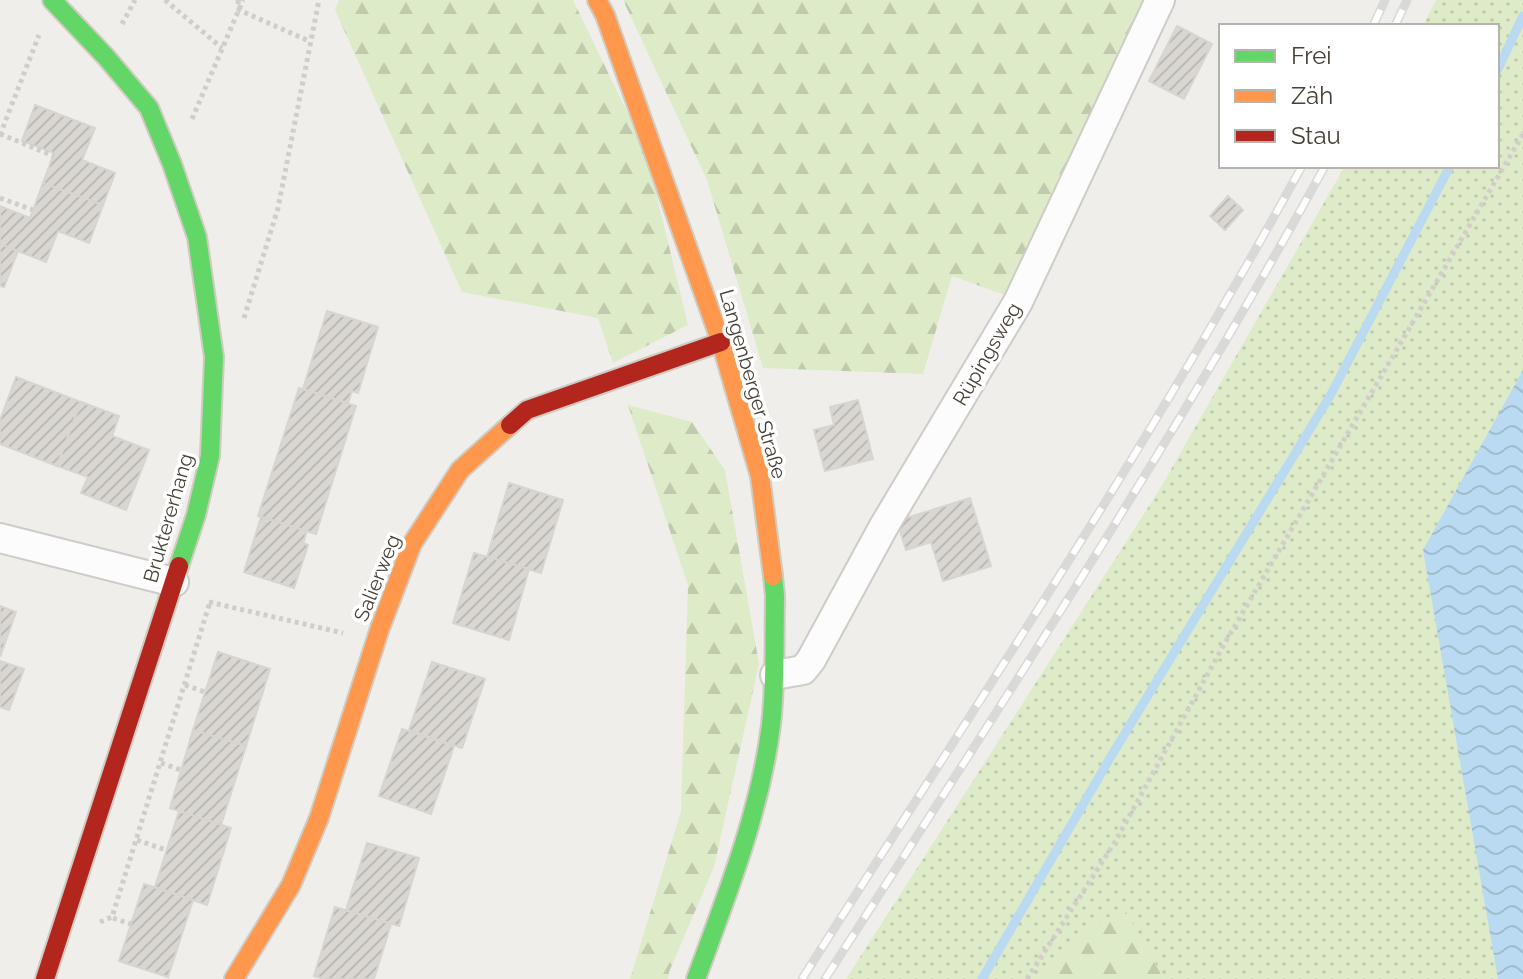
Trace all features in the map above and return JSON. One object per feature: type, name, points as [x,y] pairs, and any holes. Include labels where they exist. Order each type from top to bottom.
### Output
[{"type":"street","name":"Bruktererhang","points":[[45,979],[196,515],[210,456],[214,357],[197,237],[149,108],[52,0]]},
{"type":"street","name":"Langenberger Straße","points":[[597,0],[651,139],[721,342],[760,476],[775,596],[775,675],[762,778],[730,885],[696,979]]},
{"type":"street","name":"Rüpingsweg","points":[[775,675],[803,670],[811,660],[884,526],[1018,302],[1160,0]]},
{"type":"street","name":"Salierweg","points":[[234,979],[291,885],[319,818],[380,628],[412,544],[460,470],[527,410],[721,342]]},
{"type":"street","points":[[0,538],[172,587]]},
{"type":"path","points":[[165,0],[222,48]]},
{"type":"path","points":[[191,121],[241,0]]},
{"type":"path","points":[[214,357],[245,317],[278,208],[319,0]]},
{"type":"path","points":[[239,10],[309,41]]},
{"type":"path","points":[[40,30],[0,134],[54,156]]},
{"type":"path","points":[[1027,979],[1115,842],[1230,635],[1523,134]]},
{"type":"path","points":[[0,198],[33,210]]},
{"type":"path","points":[[172,587],[210,602],[342,633]]},
{"type":"path","points":[[112,917],[210,602]]},
{"type":"path","points":[[185,685],[205,692]]},
{"type":"path","points":[[161,763],[181,770]]},
{"type":"path","points":[[137,840],[166,850]]},
{"type":"path","points":[[57,940],[112,917],[131,924]]},
{"type":"green space","points":[[339,0],[573,0],[646,151],[688,325],[613,363],[598,318],[462,292],[335,10]]},
{"type":"green space","points":[[623,0],[1149,0],[1005,295],[952,276],[923,374],[763,368],[707,180]]},
{"type":"green space","points":[[1436,0],[1523,0],[1523,979],[1164,979],[1124,908],[1071,940],[1037,979],[846,979],[1158,492],[1344,168],[1499,168],[1499,24],[1424,24]]},
{"type":"green space","points":[[628,405],[692,422],[725,470],[759,664],[714,867],[668,979],[630,979],[681,811],[688,585]]},
{"type":"green space","points":[[1124,908],[1164,979],[1037,979],[1071,940]]},
{"type":"water","points":[[1523,370],[1523,979],[1498,979],[1423,550]]},
{"type":"building","points":[[1177,26],[1212,44],[1184,99],[1149,81]]},
{"type":"building","points":[[35,105],[95,128],[82,160],[115,173],[103,205],[43,183],[54,153],[22,141]]},
{"type":"building","points":[[43,183],[103,205],[89,243],[58,231],[46,262],[0,244],[0,206],[30,218]]},
{"type":"building","points":[[1228,196],[1243,210],[1225,230],[1210,216]]},
{"type":"building","points":[[0,244],[18,251],[4,287],[0,286]]},
{"type":"building","points":[[327,311],[378,327],[358,393],[352,391],[348,403],[303,389]]},
{"type":"building","points":[[16,377],[81,402],[57,466],[0,444],[0,420]]},
{"type":"building","points":[[299,388],[356,406],[316,534],[258,516]]},
{"type":"building","points":[[858,400],[873,459],[825,471],[814,430],[834,425],[830,407]]},
{"type":"building","points":[[81,402],[119,416],[112,436],[149,450],[126,510],[81,493],[88,477],[57,466]]},
{"type":"building","points":[[509,483],[563,500],[541,573],[487,557]]},
{"type":"building","points":[[970,498],[991,566],[943,581],[931,542],[906,550],[897,521]]},
{"type":"building","points":[[261,517],[307,531],[303,543],[308,545],[294,588],[244,572]]},
{"type":"building","points":[[474,553],[529,569],[509,640],[453,623]]},
{"type":"building","points":[[0,606],[16,612],[0,657]]},
{"type":"building","points":[[218,652],[270,669],[246,746],[193,730]]},
{"type":"building","points":[[0,661],[24,669],[9,710],[0,707]]},
{"type":"building","points":[[432,662],[485,679],[462,748],[409,730]]},
{"type":"building","points":[[402,729],[454,746],[431,814],[379,796]]},
{"type":"building","points":[[193,730],[246,746],[221,825],[170,808]]},
{"type":"building","points":[[179,811],[231,828],[207,905],[155,887]]},
{"type":"building","points":[[367,843],[419,858],[399,926],[346,910]]},
{"type":"building","points":[[144,884],[193,900],[168,977],[119,961]]},
{"type":"building","points":[[335,907],[391,924],[374,979],[325,979],[314,976]]},
{"type":"waterway","points":[[1499,67],[1523,16]]},
{"type":"waterway","points":[[982,979],[1110,758],[1330,396],[1449,168]]},
{"type":"railway","points":[[1374,24],[1385,0]]},
{"type":"railway","points":[[1396,24],[1407,0]]},
{"type":"railway","points":[[802,979],[1122,475],[1301,168]]},
{"type":"railway","points":[[825,979],[1145,475],[1324,168]]},
{"type":"traffic: fast","points":[[52,0],[149,108],[197,237],[214,357],[210,456],[196,515],[179,566]]},
{"type":"traffic: fast","points":[[696,979],[741,854],[766,758],[774,693],[773,576]]},
{"type":"traffic: slow","points":[[597,0],[605,15],[721,342],[760,476],[773,576]]},
{"type":"traffic: slow","points":[[234,979],[291,885],[319,818],[380,628],[412,544],[460,470],[510,425]]},
{"type":"traffic: jam","points":[[510,425],[527,410],[721,342]]},
{"type":"traffic: jam","points":[[45,979],[179,566]]}]
